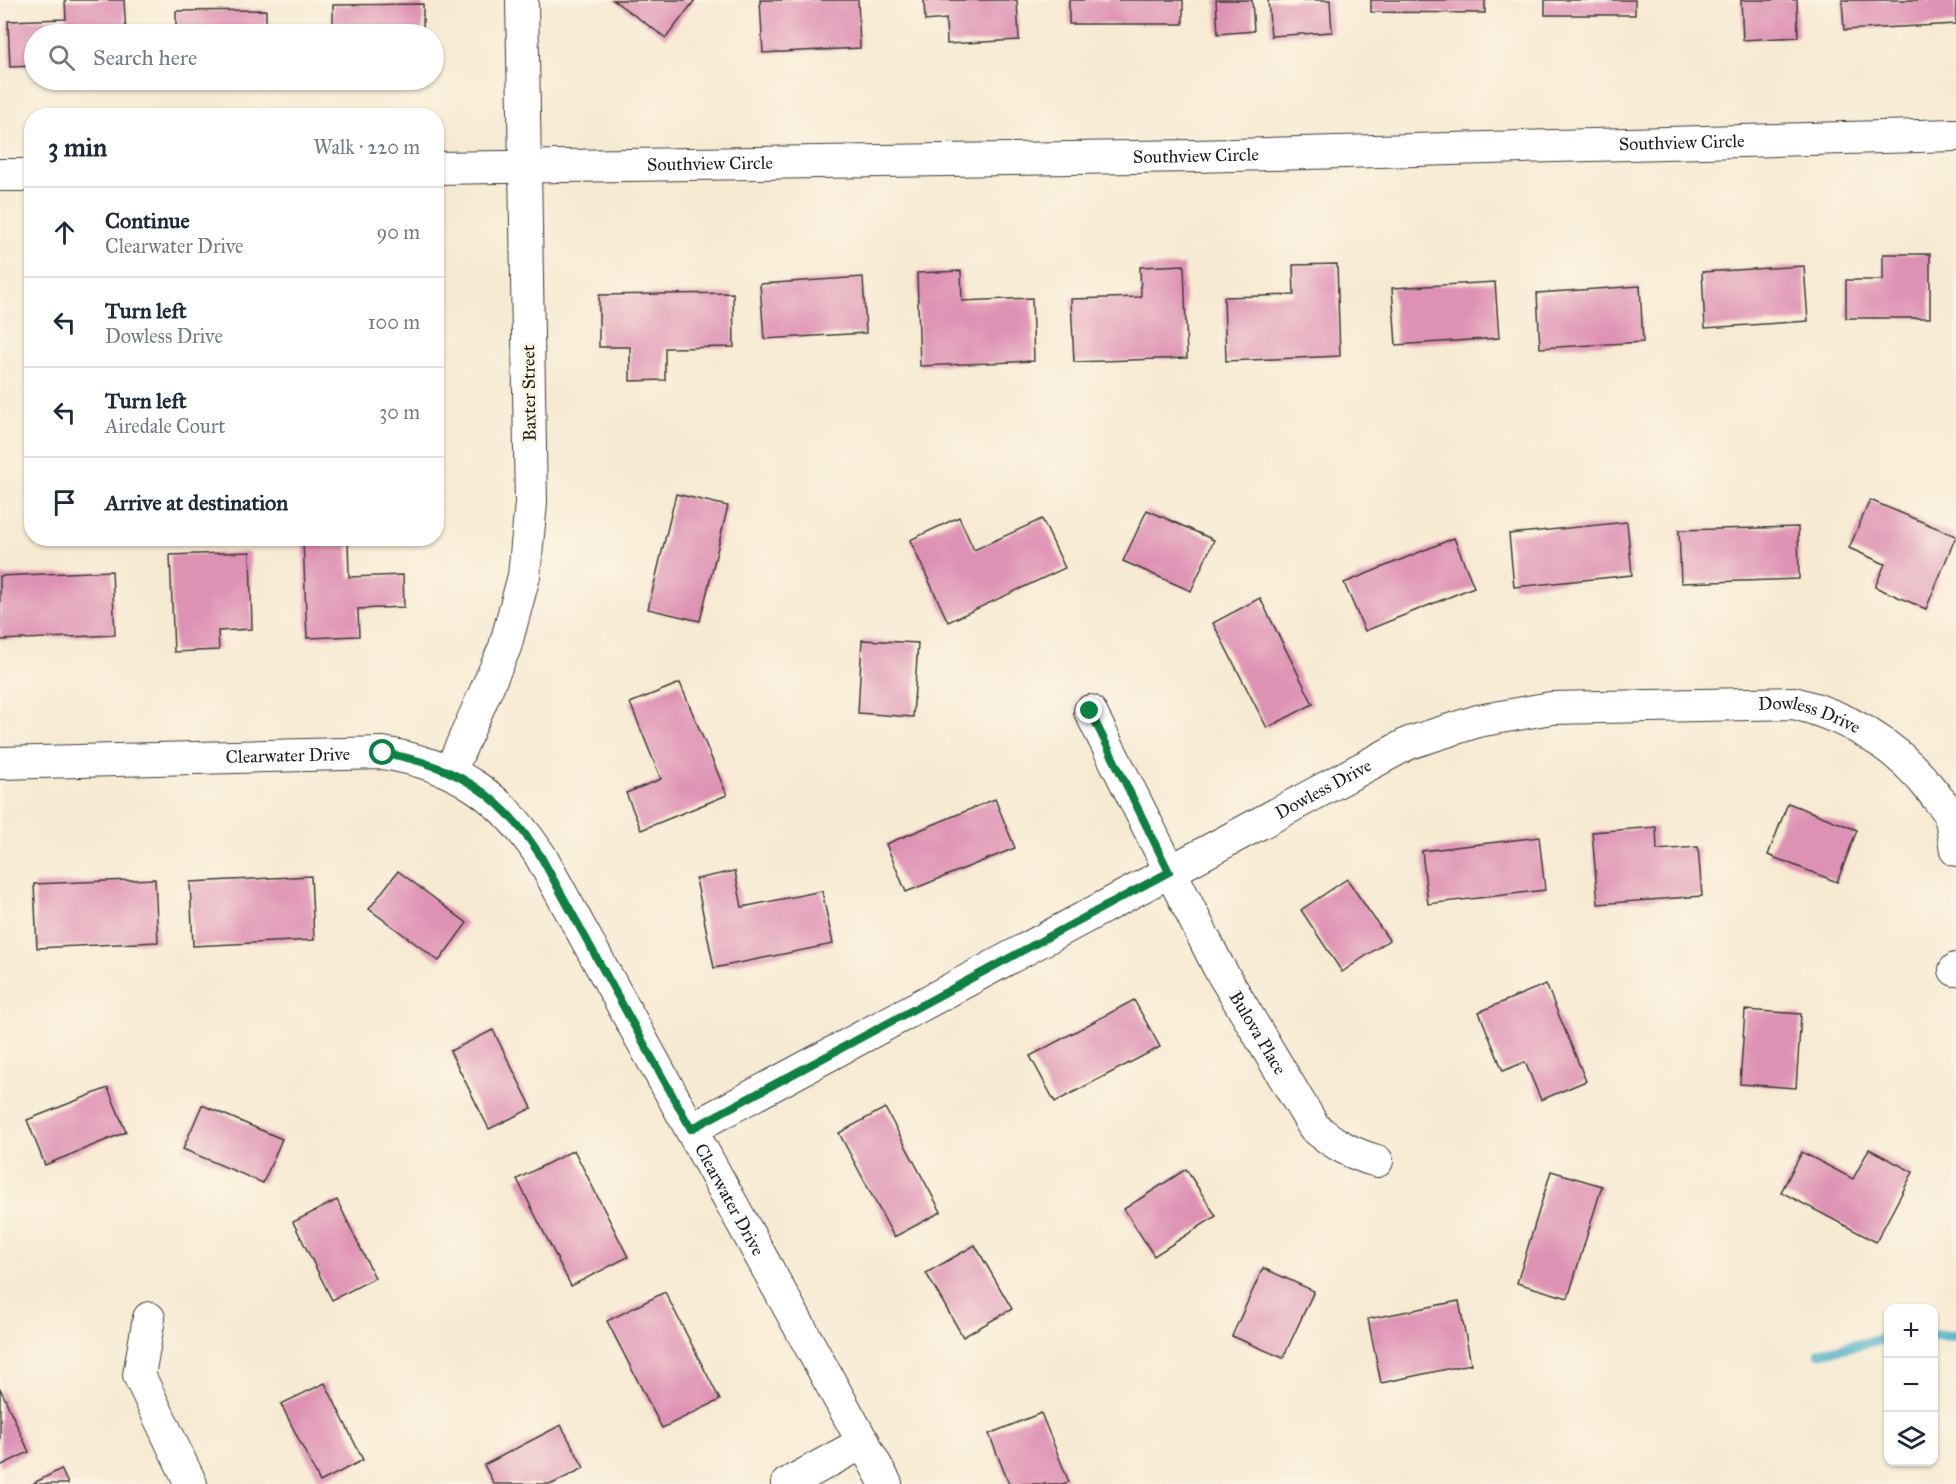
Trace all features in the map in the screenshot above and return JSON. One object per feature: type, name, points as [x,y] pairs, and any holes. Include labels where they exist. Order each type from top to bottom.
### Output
[{"type":"street","name":"Baxter Street","points":[[450,772],[505,647],[524,576],[531,503],[522,0]]},
{"type":"street","name":"Southview Circle","points":[[444,168],[1195,156],[1956,135]]},
{"type":"street","points":[[0,175],[24,175]]},
{"type":"street","name":"Dowless Drive","points":[[691,1129],[1409,743],[1478,721],[1551,708],[1794,703],[1818,709],[1863,729],[1902,757],[1949,813],[1956,850]]},
{"type":"street","name":"Bulova Place","points":[[1090,711],[1218,966],[1314,1127],[1332,1143],[1354,1154],[1377,1161]]},
{"type":"street","name":"Clearwater Drive","points":[[0,763],[383,753],[408,757],[450,772],[488,794],[523,828],[540,855],[886,1484]]},
{"type":"street","points":[[149,1318],[139,1375],[191,1484]]},
{"type":"street","points":[[787,1484],[864,1442]]},
{"type":"building","points":[[65,0],[124,0],[125,24],[24,24],[24,66],[10,67],[8,21],[66,19]]},
{"type":"building","points":[[613,0],[695,0],[666,38]]},
{"type":"building","points":[[760,0],[858,0],[860,48],[763,53]]},
{"type":"building","points":[[924,0],[1017,0],[1019,40],[947,44],[946,19],[925,21]]},
{"type":"building","points":[[1069,0],[1183,0],[1183,24],[1069,24]]},
{"type":"building","points":[[1216,0],[1252,0],[1254,31],[1218,34]]},
{"type":"building","points":[[1268,0],[1330,0],[1332,32],[1271,36]]},
{"type":"building","points":[[1371,0],[1485,0],[1485,13],[1371,12]]},
{"type":"building","points":[[1545,0],[1635,0],[1635,15],[1545,15]]},
{"type":"building","points":[[1741,0],[1797,0],[1798,37],[1743,40]]},
{"type":"building","points":[[1842,0],[1956,0],[1956,24],[1844,30]]},
{"type":"building","points":[[423,4],[423,24],[333,24],[333,5]]},
{"type":"building","points":[[266,10],[266,24],[176,24],[176,11]]},
{"type":"building","points":[[1883,254],[1930,254],[1930,318],[1846,318],[1846,280],[1883,280]]},
{"type":"building","points":[[1337,264],[1340,356],[1226,361],[1224,297],[1294,295],[1293,265]]},
{"type":"building","points":[[1184,265],[1187,358],[1074,362],[1071,299],[1141,297],[1140,267]]},
{"type":"building","points":[[1804,266],[1808,321],[1705,328],[1702,272]]},
{"type":"building","points":[[961,271],[962,301],[1032,298],[1034,361],[920,366],[917,273]]},
{"type":"building","points":[[863,277],[866,333],[764,339],[760,284]]},
{"type":"building","points":[[1495,282],[1499,338],[1396,345],[1392,288]]},
{"type":"building","points":[[1640,286],[1643,342],[1540,348],[1537,293]]},
{"type":"building","points":[[733,293],[734,347],[665,348],[665,380],[630,381],[630,347],[599,347],[599,295]]},
{"type":"building","points":[[676,494],[728,506],[700,621],[648,609]]},
{"type":"building","points":[[1870,500],[1956,536],[1926,609],[1875,587],[1885,564],[1849,548]]},
{"type":"building","points":[[1147,510],[1214,540],[1191,591],[1123,561]]},
{"type":"building","points":[[959,517],[974,550],[1042,519],[1065,568],[948,622],[910,540]]},
{"type":"building","points":[[1627,522],[1632,575],[1514,587],[1509,534]]},
{"type":"building","points":[[1798,527],[1799,579],[1681,583],[1679,530]]},
{"type":"building","points":[[1454,538],[1474,587],[1365,631],[1344,583]]},
{"type":"building","points":[[303,546],[348,546],[349,577],[403,575],[404,607],[358,609],[359,636],[307,638]]},
{"type":"building","points":[[250,552],[252,629],[218,631],[219,650],[174,652],[170,555]]},
{"type":"building","points":[[112,571],[115,635],[0,640],[0,576]]},
{"type":"building","points":[[1260,598],[1313,704],[1267,728],[1213,623]]},
{"type":"building","points":[[862,640],[918,643],[913,717],[858,713]]},
{"type":"building","points":[[680,683],[727,795],[641,830],[626,793],[661,779],[630,703]]},
{"type":"building","points":[[995,799],[1015,848],[906,892],[886,844]]},
{"type":"building","points":[[1788,803],[1857,830],[1837,882],[1768,855]]},
{"type":"building","points":[[1656,827],[1657,850],[1698,847],[1702,896],[1598,904],[1592,832]]},
{"type":"building","points":[[1539,837],[1545,890],[1428,904],[1422,851]]},
{"type":"building","points":[[398,871],[467,923],[439,961],[369,909]]},
{"type":"building","points":[[735,871],[742,907],[822,891],[833,944],[714,968],[696,879]]},
{"type":"building","points":[[311,876],[314,940],[193,946],[190,882]]},
{"type":"building","points":[[155,879],[158,942],[37,948],[34,884]]},
{"type":"building","points":[[1347,879],[1389,940],[1342,972],[1301,910]]},
{"type":"building","points":[[1546,984],[1586,1081],[1541,1100],[1525,1062],[1503,1071],[1479,1012]]},
{"type":"building","points":[[1134,1000],[1160,1047],[1055,1102],[1030,1056]]},
{"type":"building","points":[[1745,1010],[1801,1014],[1796,1088],[1740,1084]]},
{"type":"building","points":[[493,1030],[532,1108],[489,1129],[450,1051]]},
{"type":"building","points":[[108,1088],[126,1132],[45,1165],[27,1120]]},
{"type":"building","points":[[202,1105],[282,1139],[263,1183],[183,1149]]},
{"type":"building","points":[[885,1108],[941,1212],[894,1237],[839,1133]]},
{"type":"building","points":[[1869,1149],[1913,1172],[1876,1242],[1781,1192],[1802,1152],[1853,1179]]},
{"type":"building","points":[[574,1150],[628,1257],[571,1286],[517,1179]]},
{"type":"building","points":[[1186,1169],[1216,1216],[1154,1256],[1124,1209]]},
{"type":"building","points":[[1551,1171],[1602,1186],[1568,1298],[1517,1283]]},
{"type":"building","points":[[337,1200],[375,1278],[332,1300],[293,1222]]},
{"type":"building","points":[[975,1245],[1012,1309],[963,1337],[926,1273]]},
{"type":"building","points":[[1263,1268],[1314,1291],[1283,1358],[1232,1336]]},
{"type":"building","points":[[665,1292],[720,1400],[662,1428],[607,1321]]},
{"type":"building","points":[[1459,1301],[1471,1364],[1381,1383],[1368,1319]]},
{"type":"building","points":[[325,1383],[363,1460],[320,1482],[281,1404]]},
{"type":"building","points":[[0,1388],[29,1452],[0,1466]]},
{"type":"building","points":[[1041,1413],[1069,1482],[1009,1484],[989,1434]]},
{"type":"building","points":[[561,1425],[584,1468],[552,1484],[494,1484],[484,1465]]},
{"type":"building","points":[[61,1469],[68,1484],[32,1484]]},
{"type":"waterway","points":[[1938,1335],[1956,1336]]},
{"type":"waterway","points":[[1819,1353],[1884,1339]]},
{"type":"route","points":[[383,753],[408,757],[468,781],[507,810],[523,828],[691,1129],[1169,872],[1090,711]]}]
